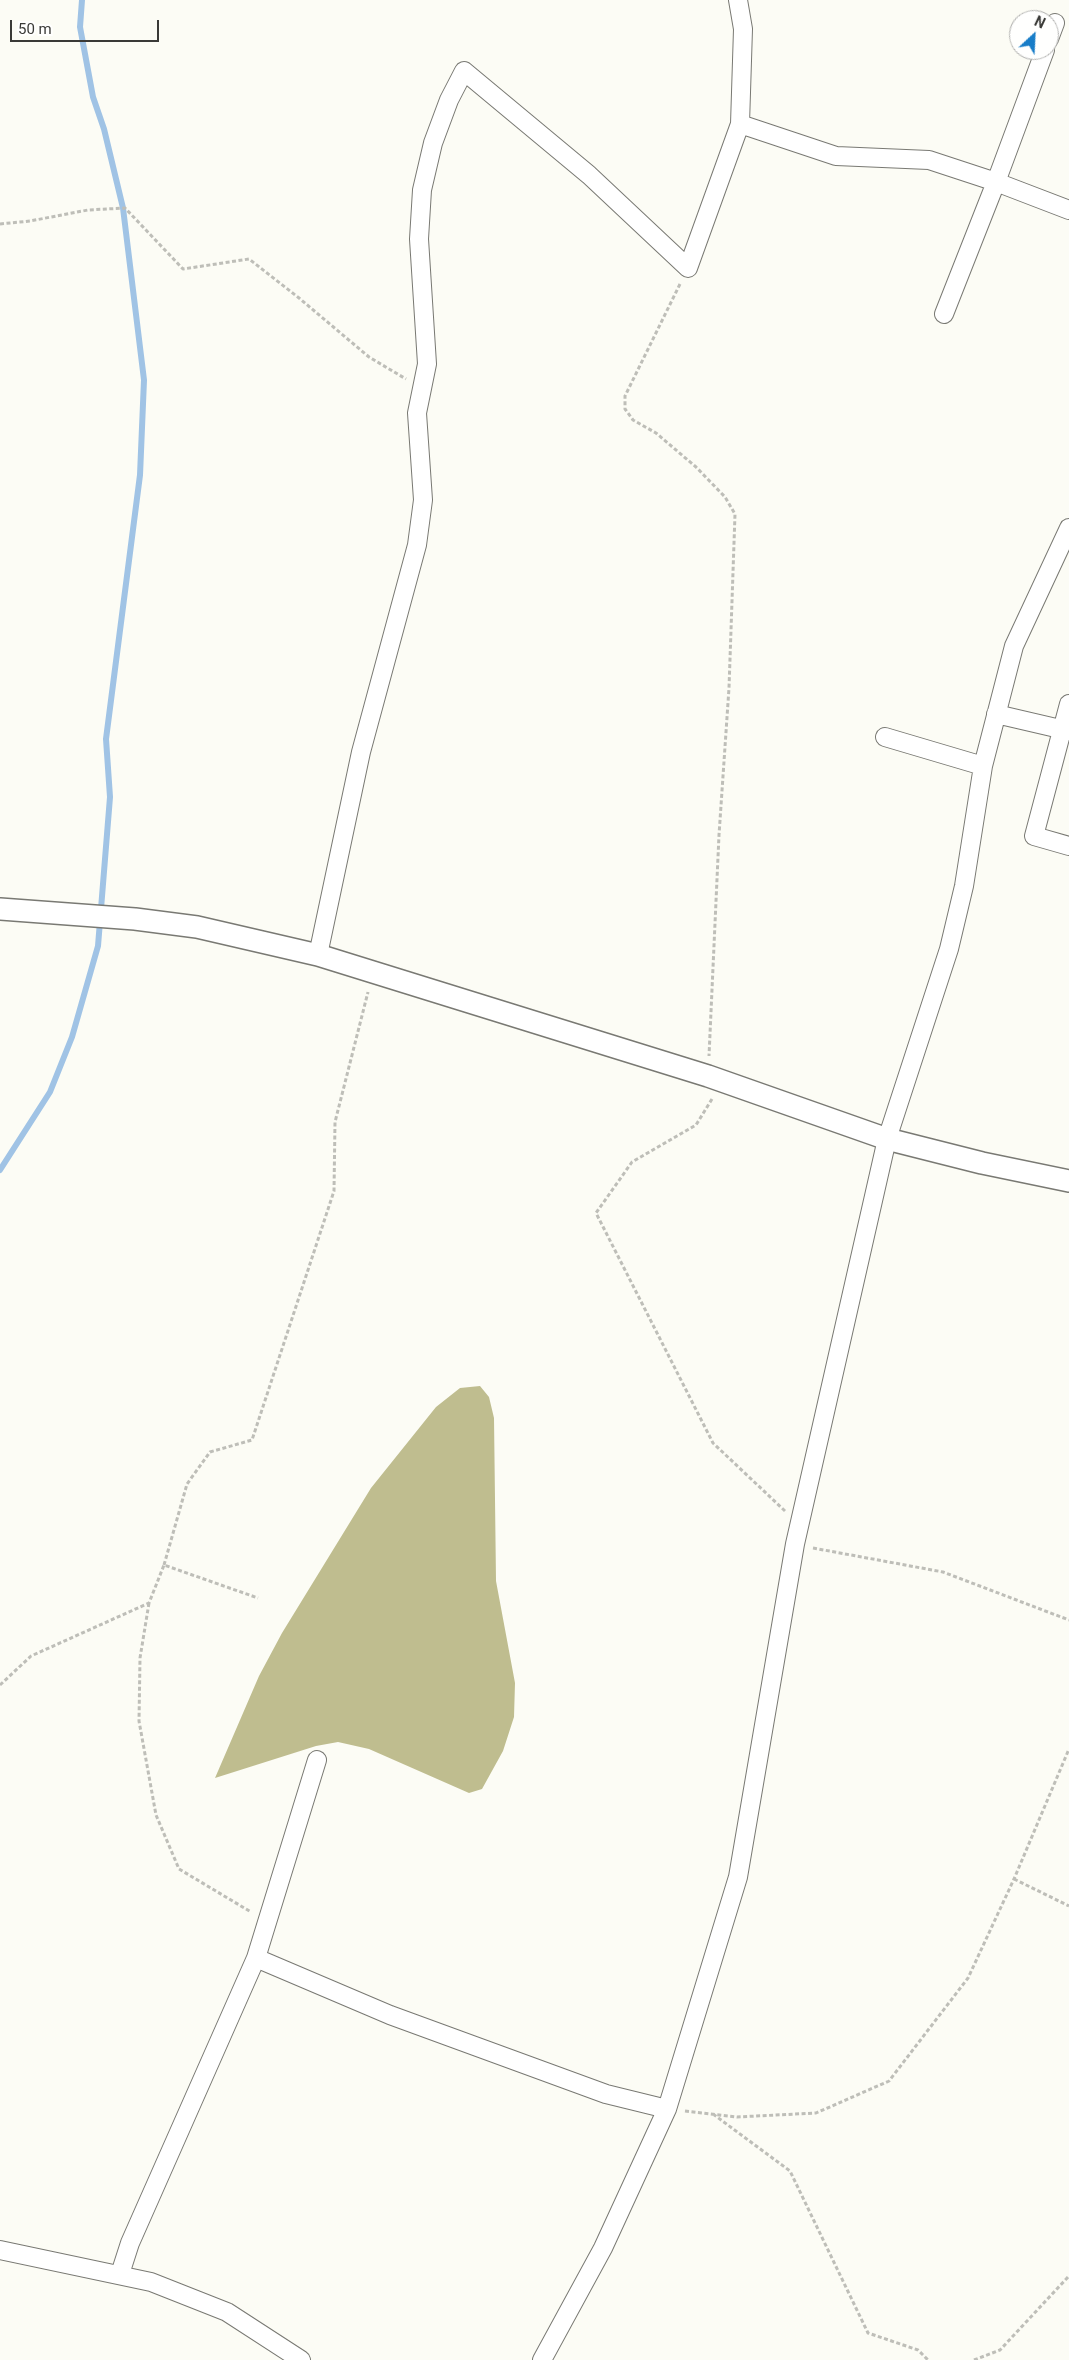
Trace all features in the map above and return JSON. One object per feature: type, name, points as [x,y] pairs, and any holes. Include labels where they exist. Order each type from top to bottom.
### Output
[{"type":"street","points":[[318,955],[361,752],[417,545],[423,500],[417,412],[427,364],[419,239],[422,190],[433,143],[449,100],[464,71],[589,175],[688,268],[740,124],[743,29],[738,0]]},
{"type":"street","points":[[944,314],[1041,60]]},
{"type":"street","points":[[740,124],[836,156],[929,160],[996,182],[1069,210]]},
{"type":"street","points":[[542,2360],[604,2248],[667,2109],[738,1877],[795,1544],[887,1139],[949,949],[964,886],[983,766],[1014,646],[1069,528]]},
{"type":"street","points":[[1069,704],[1065,730],[1034,836],[1069,846]]},
{"type":"street","points":[[996,714],[1065,730]]},
{"type":"street","points":[[885,737],[983,766]]},
{"type":"street","points":[[0,909],[135,919],[197,927],[318,955],[716,1079],[887,1139],[982,1163],[1069,1181]]},
{"type":"street","points":[[120,2274],[130,2243],[256,1958],[317,1760]]},
{"type":"street","points":[[256,1958],[390,2015],[596,2090],[667,2109]]},
{"type":"street","points":[[0,2250],[151,2282],[227,2312],[301,2360]]},
{"type":"path","points":[[0,224],[30,221],[88,210],[125,208],[183,269],[249,259],[299,298],[368,357],[422,389]]},
{"type":"path","points":[[688,268],[625,396],[625,409],[633,420],[656,433],[696,468],[725,497],[735,514],[730,688],[719,835],[716,1079],[696,1124],[632,1162],[596,1213],[713,1443],[799,1525]]},
{"type":"path","points":[[267,1922],[179,1869],[156,1815],[139,1722],[140,1658],[149,1603],[164,1565],[187,1484],[210,1452],[252,1440],[334,1191],[335,1122],[373,972]]},
{"type":"path","points":[[795,1544],[943,1572],[1069,1620]]},
{"type":"path","points":[[164,1565],[258,1598]]},
{"type":"path","points":[[0,1685],[31,1656],[149,1603]]},
{"type":"path","points":[[667,2109],[737,2117],[816,2113],[889,2081],[968,1978],[1014,1879],[1069,1749]]},
{"type":"path","points":[[1014,1879],[1069,1906]]},
{"type":"path","points":[[712,2114],[790,2171],[868,2333],[918,2350],[928,2360]]},
{"type":"path","points":[[974,2360],[1000,2350],[1069,2276]]},
{"type":"shaded area","points":[[480,1386],[489,1397],[494,1418],[496,1581],[515,1683],[514,1717],[503,1751],[482,1789],[469,1793],[369,1749],[338,1742],[316,1746],[215,1778],[259,1676],[282,1633],[371,1488],[436,1407],[460,1388]]},
{"type":"waterway","points":[[0,1170],[50,1092],[72,1037],[98,946],[110,797],[106,739],[140,475],[144,380],[123,208],[104,129],[93,97],[80,27],[82,0]]}]
